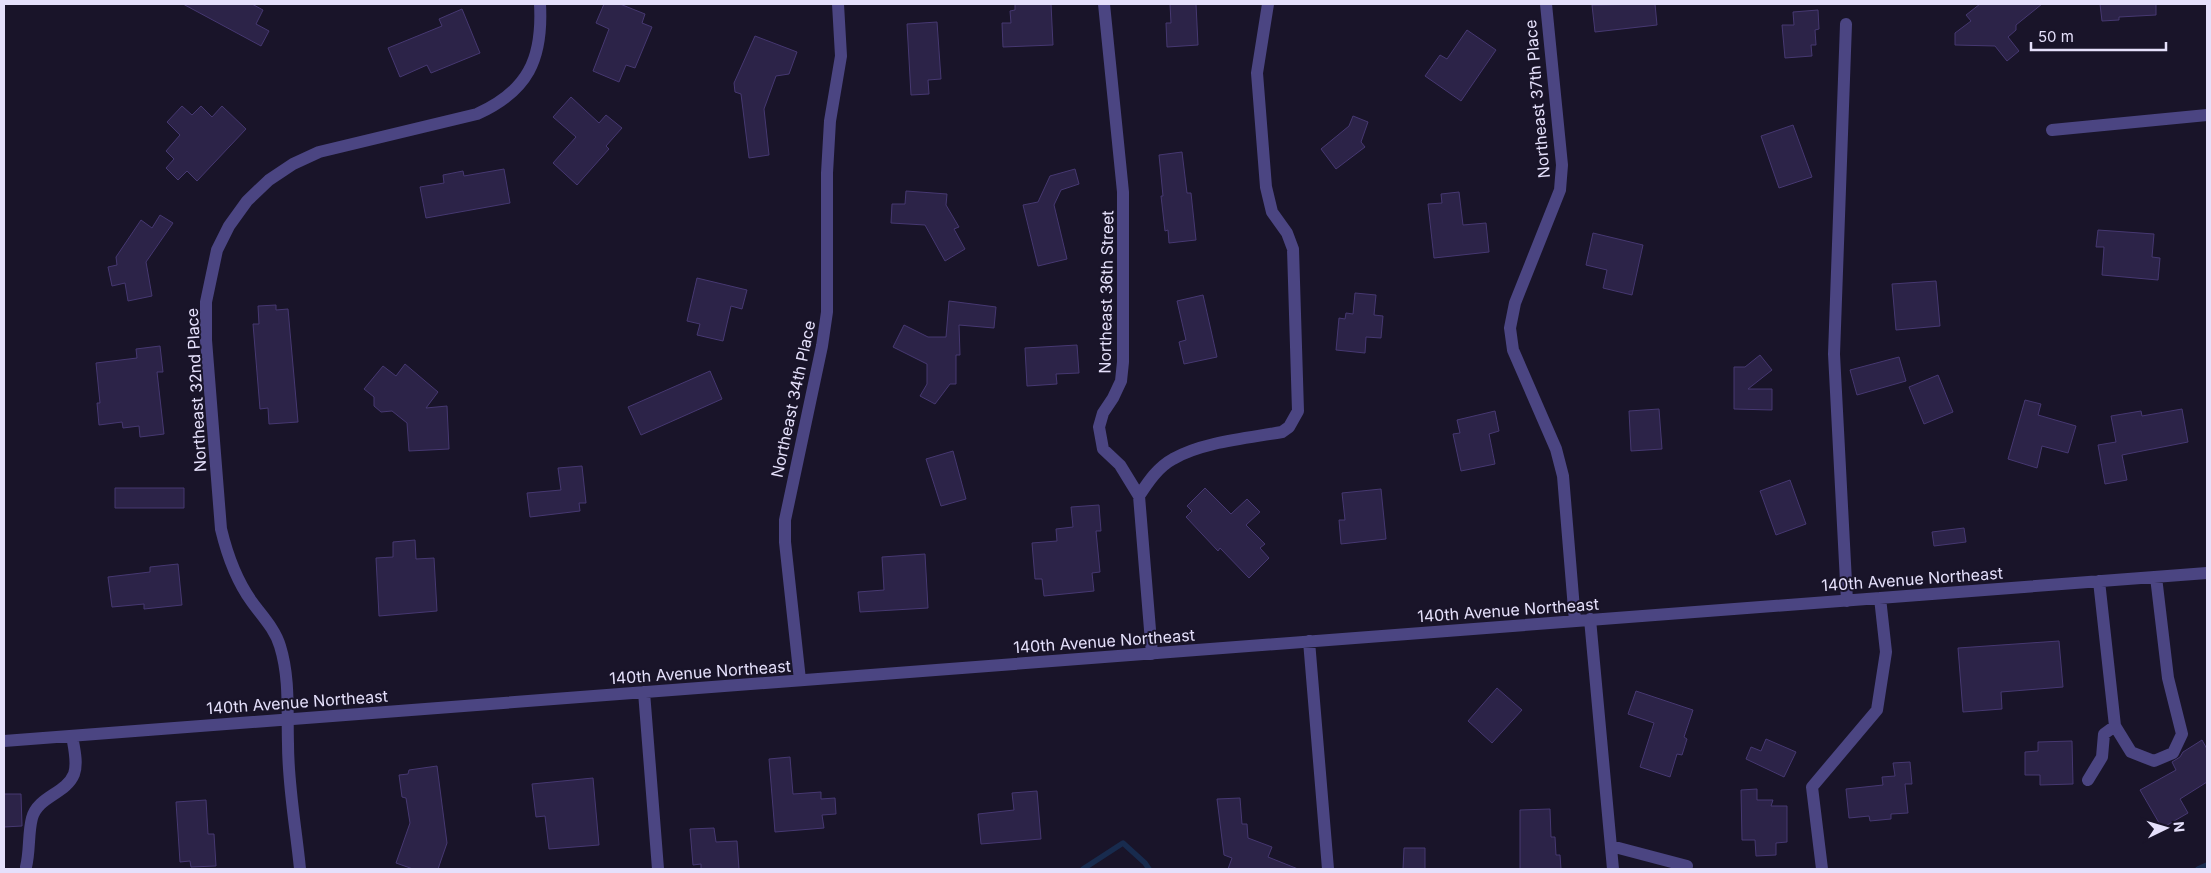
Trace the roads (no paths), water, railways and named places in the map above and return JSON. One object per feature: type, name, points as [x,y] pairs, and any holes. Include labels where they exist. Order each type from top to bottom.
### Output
[{"type":"street","name":"Northeast 32nd Place","points":[[300,869],[288,745],[289,718],[284,660],[280,644],[271,627],[250,600],[236,574],[227,552],[221,529],[206,331],[206,302],[217,250],[229,226],[248,201],[269,180],[292,164],[320,152],[477,114],[496,106],[512,94],[536,57],[540,34],[540,4]]},
{"type":"street","name":"Northeast 34th Place","points":[[800,680],[785,542],[785,520],[822,346],[827,312],[827,172],[830,121],[841,56],[838,4]]},
{"type":"street","name":"Northeast 36th Street","points":[[1104,4],[1124,192],[1123,362],[1121,381],[1114,398],[1103,413],[1099,427],[1104,449],[1120,465],[1139,496],[1152,654]]},
{"type":"street","points":[[1139,496],[1148,482],[1172,459],[1211,446],[1282,432],[1289,427],[1298,411],[1293,249],[1287,233],[1269,204],[1257,73],[1268,4]]},
{"type":"street","name":"Northeast 37th Place","points":[[1546,4],[1562,165],[1560,190],[1516,303],[1510,328],[1513,350],[1556,449],[1564,476],[1575,621]]},
{"type":"street","points":[[1846,24],[1834,354],[1848,601]]},
{"type":"street","points":[[2052,130],[2207,115]]},
{"type":"street","name":"140th Avenue Northeast","points":[[4,741],[2207,573]]},
{"type":"street","points":[[2099,581],[2115,726],[2131,752],[2154,761],[2173,753],[2182,734],[2168,678],[2156,577]]},
{"type":"street","points":[[1822,869],[1812,787],[1877,710],[1886,652],[1880,598]]},
{"type":"street","points":[[1590,620],[1613,869]]},
{"type":"street","points":[[1309,641],[1328,869]]},
{"type":"street","points":[[644,692],[658,869]]},
{"type":"street","points":[[2088,780],[2102,757],[2104,734],[2115,726]]},
{"type":"street","points":[[26,867],[30,852],[32,817],[46,799],[68,785],[74,773],[76,761],[72,736]]},
{"type":"street","points":[[1611,846],[1687,866]]},
{"type":"waterway","points":[[1083,869],[1123,843],[1149,869]]},
{"type":"waterway","points":[[2198,869],[2207,865]]}]
